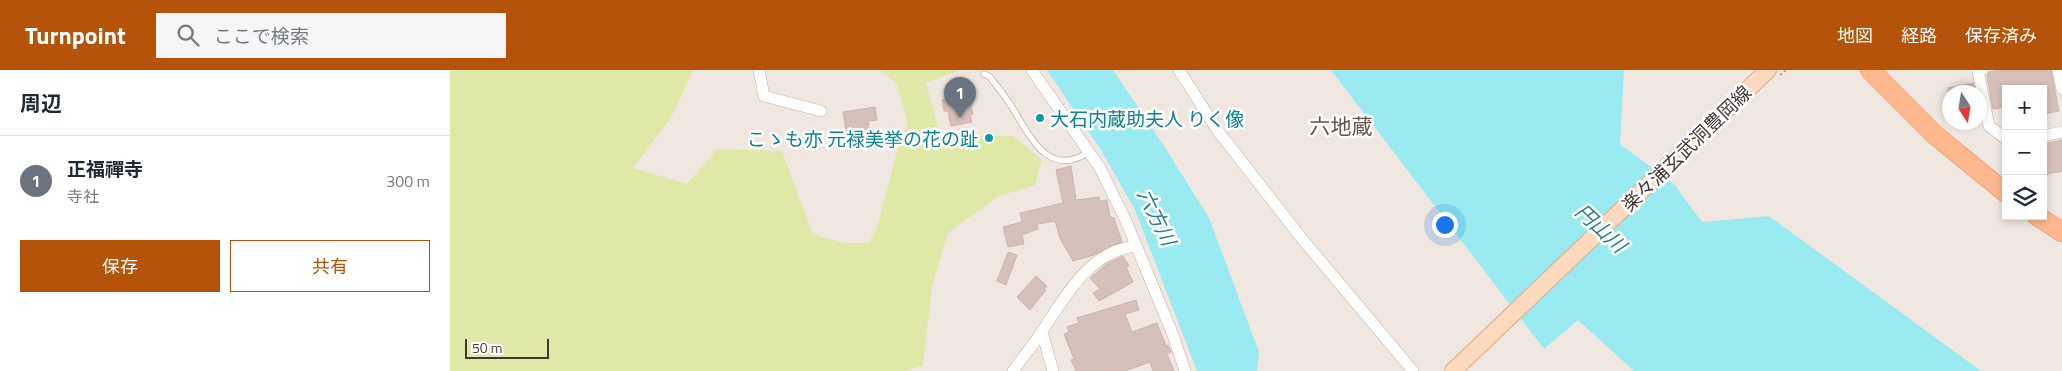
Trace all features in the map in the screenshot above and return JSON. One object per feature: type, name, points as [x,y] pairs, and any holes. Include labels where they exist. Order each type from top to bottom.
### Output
[{"type":"main road","name":"楽々浦玄武洞豊岡線","points":[[1453,371],[1768,70]]},
{"type":"main road","points":[[1870,70],[1941,141],[2002,190]]},
{"type":"main road","points":[[2043,220],[2062,232]]},
{"type":"street","points":[[759,70],[764,96],[821,111]]},
{"type":"street","points":[[1032,70],[1089,152],[1104,177],[1173,335],[1185,371]]},
{"type":"street","points":[[1179,70],[1218,131],[1303,240],[1413,371]]},
{"type":"street","points":[[1982,70],[1978,71],[1989,126],[2002,136]]},
{"type":"street","points":[[2058,70],[2062,89]]},
{"type":"street","points":[[2047,135],[2062,132]]},
{"type":"street","points":[[1013,371],[1042,332],[1071,285],[1104,258],[1127,247],[1135,246]]},
{"type":"street","points":[[1042,332],[1053,371]]},
{"type":"lane","points":[[984,74],[989,76],[1011,105],[1031,140],[1049,157],[1061,160],[1074,160],[1089,152]]},
{"type":"green space","points":[[450,70],[693,70],[671,118],[633,168],[687,184],[717,149],[782,151],[813,235],[846,243],[868,243],[876,231],[898,148],[908,124],[897,84],[880,70],[960,70],[926,83],[940,135],[1013,136],[1042,160],[1035,185],[997,197],[948,233],[932,286],[923,365],[906,371],[450,371]]},
{"type":"water","name":"六方川","points":[[1047,70],[1113,70],[1209,218],[1259,352],[1257,371],[1197,371],[1135,210],[1101,150]]},
{"type":"water","name":"円山川","points":[[1331,70],[1624,70],[1620,144],[1674,184],[1702,222],[1769,216],[1981,371],[1634,371],[1578,320],[1544,349]]},
{"type":"building","points":[[1999,70],[2051,70],[2059,111],[2047,113],[2047,85],[2002,85],[2002,108],[1993,109],[1987,76],[1989,72]]},
{"type":"building","points":[[965,80],[973,114],[970,115],[972,122],[951,126],[948,111],[944,111],[942,100],[952,98],[949,83]]},
{"type":"building","points":[[875,107],[877,120],[868,121],[871,143],[856,145],[856,142],[848,143],[843,112]]},
{"type":"building","points":[[2062,140],[2062,171],[2047,174],[2047,143]]},
{"type":"building","points":[[1071,166],[1076,200],[1099,197],[1100,201],[1107,200],[1110,217],[1114,218],[1122,242],[1094,255],[1073,261],[1060,238],[1055,221],[1037,224],[1038,229],[1022,235],[1024,244],[1008,247],[1003,227],[1022,222],[1020,213],[1063,203],[1056,170]]},
{"type":"building","points":[[1008,252],[1017,255],[1006,285],[997,281]]},
{"type":"building","points":[[1123,256],[1129,266],[1126,267],[1133,282],[1099,301],[1093,293],[1100,289],[1090,278],[1108,263]]},
{"type":"building","points":[[1036,276],[1047,286],[1030,310],[1017,297]]},
{"type":"building","points":[[1136,300],[1139,310],[1125,314],[1132,332],[1157,323],[1166,346],[1168,345],[1171,352],[1167,354],[1174,371],[1153,371],[1150,362],[1125,371],[1076,371],[1071,360],[1074,359],[1064,334],[1069,332],[1067,327],[1079,323],[1077,318]]},
{"type":"place","name":"正福禪寺","points":[[960,118]]},
{"type":"place","name":"大石内蔵助夫人 りく像","points":[[1040,118]]},
{"type":"place","name":"こゝも亦 元禄美挙の花の趾","points":[[989,138]]},
{"type":"district","name":"六地蔵","points":[[1341,126]]}]
